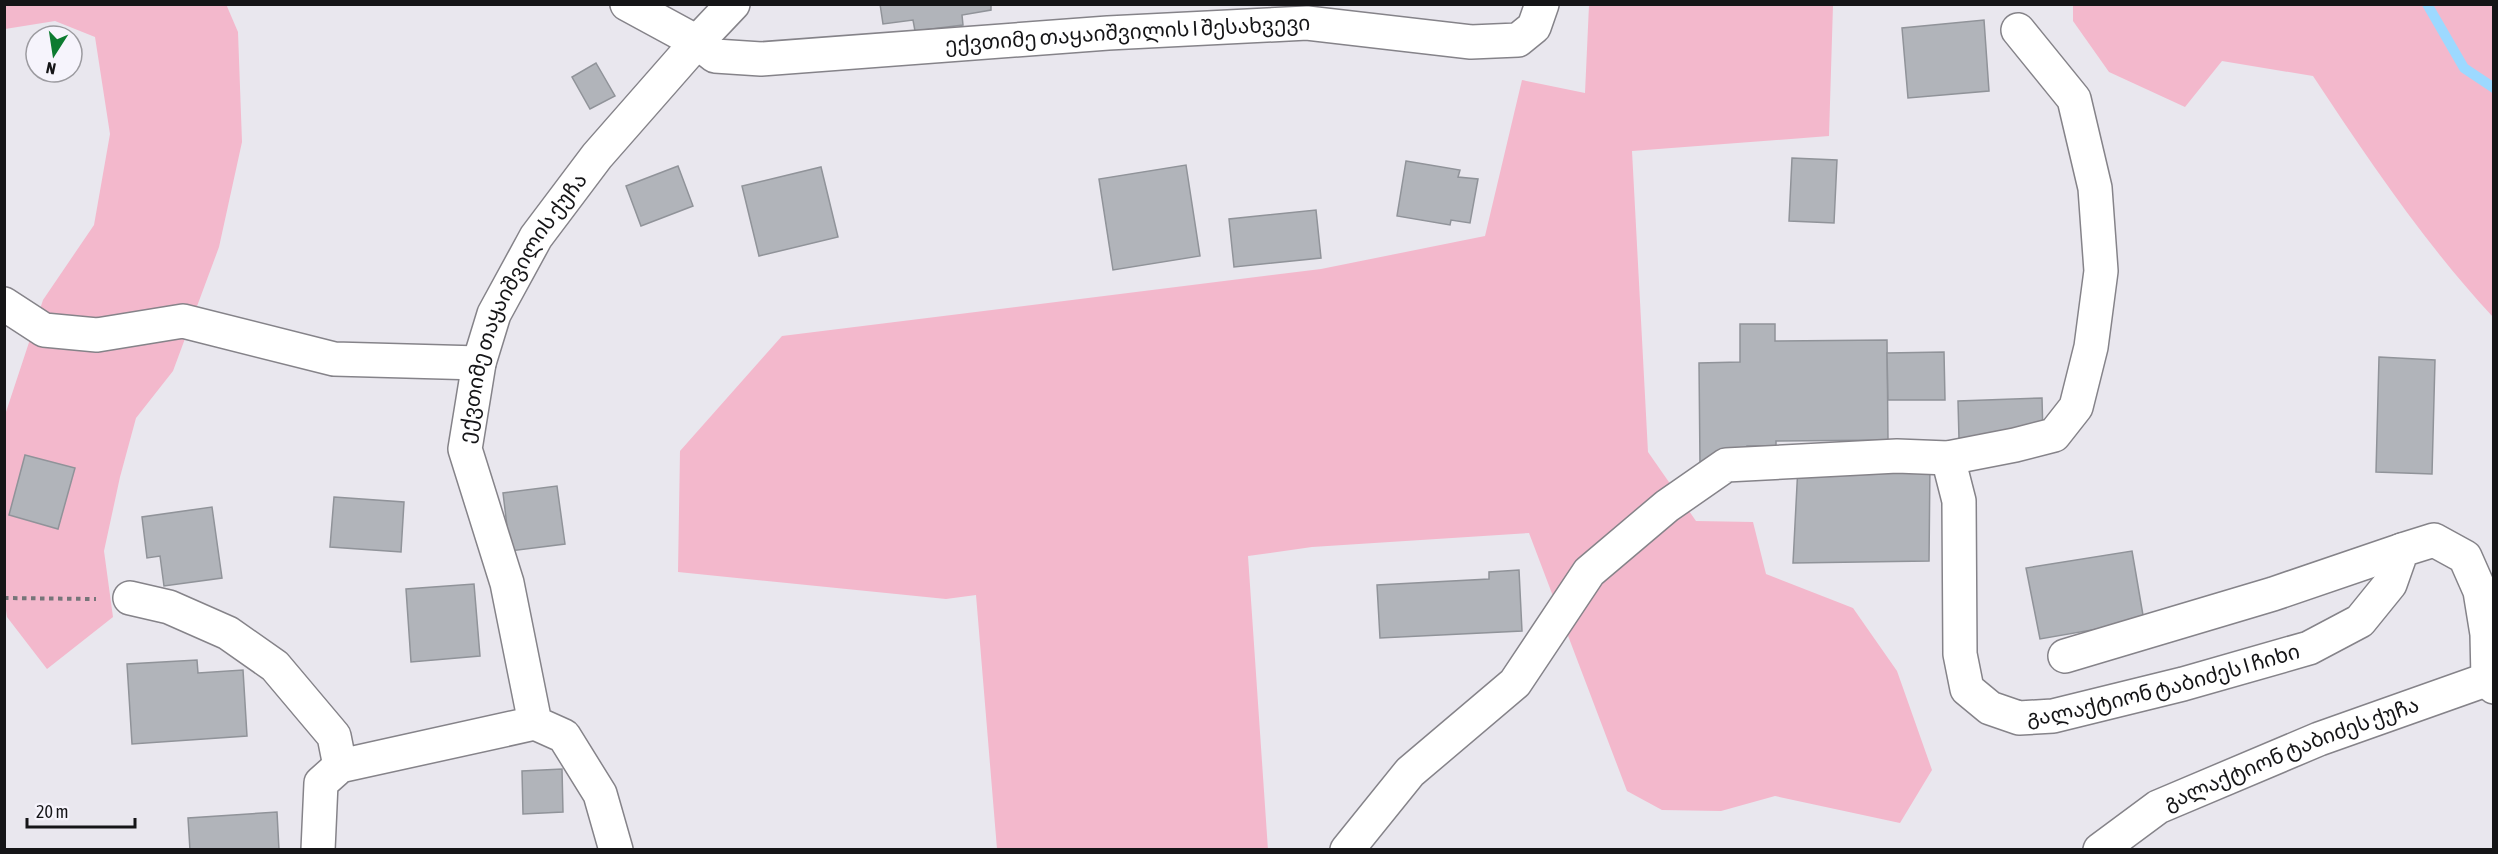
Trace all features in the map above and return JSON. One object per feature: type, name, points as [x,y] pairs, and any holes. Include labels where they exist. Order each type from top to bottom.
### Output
[{"type":"street","name":"ექვთიმე თაყაიშვილის I შესახვევი","points":[[627,4],[697,42],[715,56],[761,59],[1108,33],[1306,23],[1471,42],[1518,40],[1534,27],[1542,4]]},
{"type":"street","name":"ექვთიმე თაყაიშვილის ქუჩა","points":[[535,723],[507,583],[465,449],[479,363],[494,314],[536,237],[597,156],[733,4]]},
{"type":"street","points":[[1347,849],[1410,772],[1515,683],[1589,572],[1667,506],[1726,465],[1898,456],[1948,458],[2054,435],[2076,407],[2091,347],[2101,271],[2096,188],[2074,99],[2018,30]]},
{"type":"street","points":[[4,304],[44,330],[97,335],[183,321],[334,359],[479,363]]},
{"type":"street","name":"გალაქტიონ ტაბიძეს I ჩიხი","points":[[1948,458],[1959,501],[1962,615],[1960,654],[1967,689],[1990,708],[2019,718],[2053,716],[2182,684],[2309,648],[2360,621],[2390,584],[2402,550]]},
{"type":"street","points":[[2065,656],[2273,594],[2434,540],[2465,557],[2480,591],[2492,681]]},
{"type":"street","points":[[130,598],[169,607],[228,633],[275,666],[334,736],[340,766]]},
{"type":"street","name":"გალაქტიონ ტაბიძეს ქუჩა","points":[[2100,849],[2158,807],[2319,739],[2492,681]]},
{"type":"street","points":[[318,849],[321,783],[340,766],[535,723],[564,736],[600,794],[616,849]]},
{"type":"path","points":[[4,598],[130,598]]},
{"type":"shaded area","points":[[226,4],[238,32],[242,142],[219,247],[173,371],[136,418],[104,551],[113,617],[47,669],[7,617],[4,597],[5,415],[43,300],[94,225],[110,134],[95,37],[84,33],[84,24],[62,24],[55,21],[24,24],[24,26],[5,29],[5,5]]},
{"type":"shaded area","points":[[1589,5],[1833,5],[1829,136],[1632,151],[1648,452],[1696,521],[1753,522],[1766,574],[1853,608],[1897,671],[1932,770],[1900,823],[1775,796],[1721,811],[1662,810],[1627,791],[1529,533],[1312,547],[1248,556],[1268,850],[997,849],[976,595],[946,599],[678,572],[680,451],[782,336],[1321,269],[1485,236],[1522,80],[1585,93]]},
{"type":"shaded area","points":[[2073,5],[2493,5],[2493,317],[2421,231],[2313,76],[2222,61],[2185,107],[2109,72],[2073,21]]},
{"type":"building","points":[[880,4],[991,4],[991,10],[962,15],[963,25],[915,31],[913,20],[883,24]]},
{"type":"building","points":[[1984,20],[1989,91],[1908,98],[1902,28]]},
{"type":"building","points":[[596,63],[615,96],[590,109],[572,77]]},
{"type":"building","points":[[1792,158],[1837,160],[1834,223],[1789,221]]},
{"type":"building","points":[[1406,161],[1460,170],[1458,177],[1478,179],[1470,223],[1451,220],[1450,225],[1397,216]]},
{"type":"building","points":[[1186,165],[1200,256],[1113,270],[1099,179]]},
{"type":"building","points":[[678,166],[693,206],[641,226],[626,186]]},
{"type":"building","points":[[821,167],[838,237],[759,256],[742,186]]},
{"type":"building","points":[[1316,210],[1321,258],[1234,267],[1229,219]]},
{"type":"building","points":[[1740,324],[1775,324],[1775,341],[1887,340],[1888,440],[1776,441],[1776,446],[1747,446],[1746,462],[1700,463],[1699,363],[1740,362]]},
{"type":"building","points":[[1944,352],[1945,400],[1888,400],[1887,353]]},
{"type":"building","points":[[2379,357],[2435,360],[2432,474],[2376,472]]},
{"type":"building","points":[[2042,398],[2043,436],[1959,439],[1958,401]]},
{"type":"building","points":[[25,455],[75,468],[58,529],[9,515]]},
{"type":"building","points":[[1930,463],[1929,561],[1793,563],[1798,466]]},
{"type":"building","points":[[557,486],[565,544],[510,551],[503,493]]},
{"type":"building","points":[[334,497],[404,502],[401,552],[330,547]]},
{"type":"building","points":[[212,507],[222,578],[164,586],[160,556],[147,558],[142,517]]},
{"type":"building","points":[[2132,551],[2144,621],[2040,639],[2026,568]]},
{"type":"building","points":[[1519,570],[1522,631],[1380,638],[1377,585],[1489,579],[1489,572]]},
{"type":"building","points":[[474,584],[480,656],[411,662],[406,589]]},
{"type":"building","points":[[197,660],[198,673],[243,670],[247,736],[132,744],[127,664]]},
{"type":"building","points":[[562,769],[563,812],[523,814],[522,771]]},
{"type":"building","points":[[277,812],[279,850],[190,850],[188,818]]},
{"type":"waterway","points":[[2427,4],[2464,68],[2494,88]]}]
